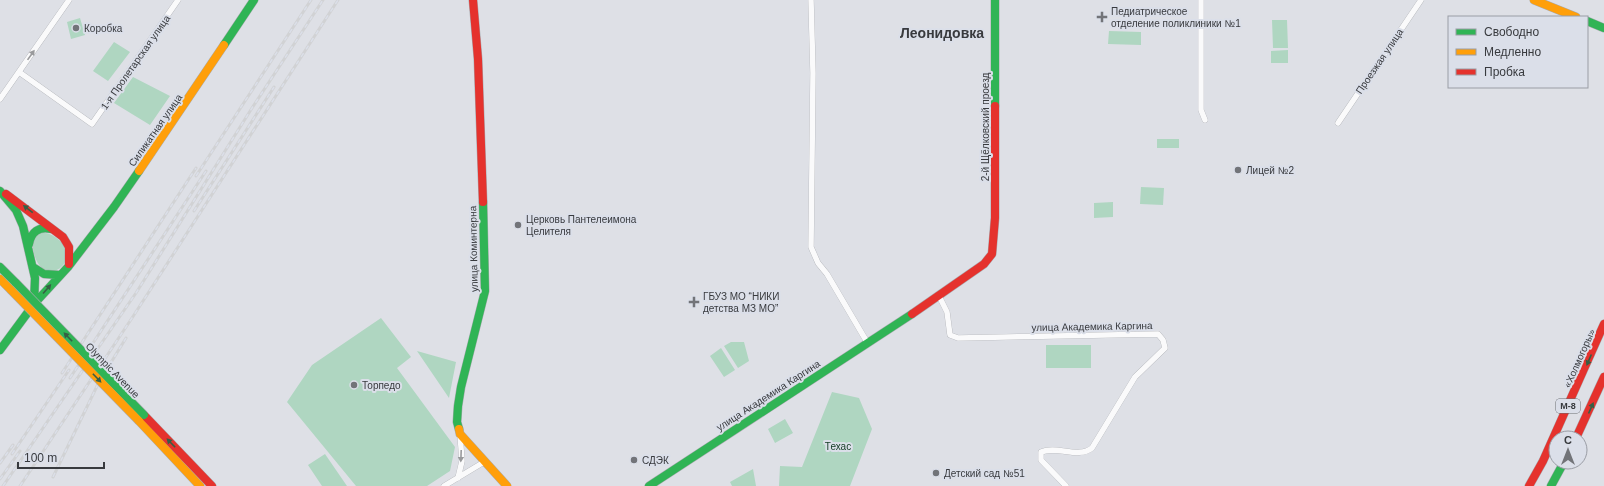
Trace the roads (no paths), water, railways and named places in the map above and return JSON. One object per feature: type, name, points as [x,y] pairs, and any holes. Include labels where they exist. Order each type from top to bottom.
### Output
[{"type":"main road","name":"Силикатная улица","points":[[68,267],[184,106],[254,0]]},
{"type":"main road","name":"улица Коминтерна","points":[[473,0],[478,59],[485,294],[460,392],[456,414],[460,434],[507,486]]},
{"type":"main road","name":"2-й Щёлковский проезд","points":[[992,254],[995,218],[995,0]]},
{"type":"main road","points":[[1534,0],[1574,16]]},
{"type":"main road","points":[[1588,21],[1604,28]]},
{"type":"main road","points":[[0,191],[25,207],[66,241],[77,245],[88,241]]},
{"type":"main road","points":[[0,191],[19,215],[33,267],[35,283],[34,304]]},
{"type":"main road","points":[[29,250],[30,236],[34,231],[46,227],[54,230]]},
{"type":"main road","points":[[0,350],[34,304],[68,267],[70,252],[66,241]]},
{"type":"main road","name":"улица Академика Каргина","points":[[649,486],[939,296],[984,264],[992,254]]},
{"type":"main road","name":"Olympic Avenue","points":[[0,267],[14,287],[142,418],[212,486]]},
{"type":"main road","points":[[33,267],[44,274],[60,275]]},
{"type":"main road","name":"Olympic Avenue","points":[[0,279],[14,287]]},
{"type":"main road","name":"«Холмогоры»","points":[[1529,486],[1544,461],[1604,324]]},
{"type":"main road","name":"М-8","points":[[1580,430],[1604,377]]},
{"type":"main road","name":"Olympic Avenue","points":[[142,418],[200,486]]},
{"type":"main road","points":[[1551,486],[1560,470]]},
{"type":"street","points":[[0,99],[69,0]]},
{"type":"street","name":"1-я Пролетарская улица","points":[[19,72],[92,124],[178,0]]},
{"type":"street","points":[[811,0],[813,73],[811,247],[818,263],[827,274],[867,342]]},
{"type":"street","points":[[1201,0],[1201,110],[1205,120]]},
{"type":"street","name":"Проезжая улица","points":[[1338,122],[1421,0]]},
{"type":"street","name":"улица Академика Каргина","points":[[939,296],[947,312],[950,335],[958,338],[1158,334],[1163,340],[1165,348],[1136,377],[1092,448],[1084,452],[1054,450],[1041,452],[1041,460],[1066,486]]},
{"type":"street","points":[[458,478],[462,461],[460,434]]},
{"type":"street","points":[[444,486],[484,462]]},
{"type":"railway","points":[[196,176],[311,0]]},
{"type":"railway","points":[[3,486],[136,293],[252,108],[323,0]]},
{"type":"railway","points":[[20,486],[132,318],[338,0]]},
{"type":"railway","points":[[194,211],[274,87]]},
{"type":"railway","points":[[62,373],[196,168]]},
{"type":"railway","points":[[70,378],[206,171]]},
{"type":"railway","points":[[53,477],[99,382],[126,338]]},
{"type":"railway","points":[[12,454],[69,370]]},
{"type":"railway","points":[[0,463],[13,445]]},
{"type":"railway","points":[[0,479],[20,451]]},
{"type":"place","name":"Педиатрическое отделение поликлиники №1","points":[[1102,17]]},
{"type":"place","name":"Коробка","points":[[76,28]]},
{"type":"place","name":"Лицей №2","points":[[1238,170]]},
{"type":"place","name":"Церковь Пантелеимона Целителя","points":[[518,225]]},
{"type":"place","name":"ГБУЗ МО “НИКИ детства МЗ МО”","points":[[694,302]]},
{"type":"place","name":"Торпедо","points":[[354,385]]},
{"type":"place","name":"СДЭК","points":[[634,460]]},
{"type":"place","name":"Детский сад №51","points":[[936,473]]},
{"type":"district","name":"Леонидовка","points":[[942,33]]},
{"type":"park label","name":"Техас","points":[[838,446]]}]
